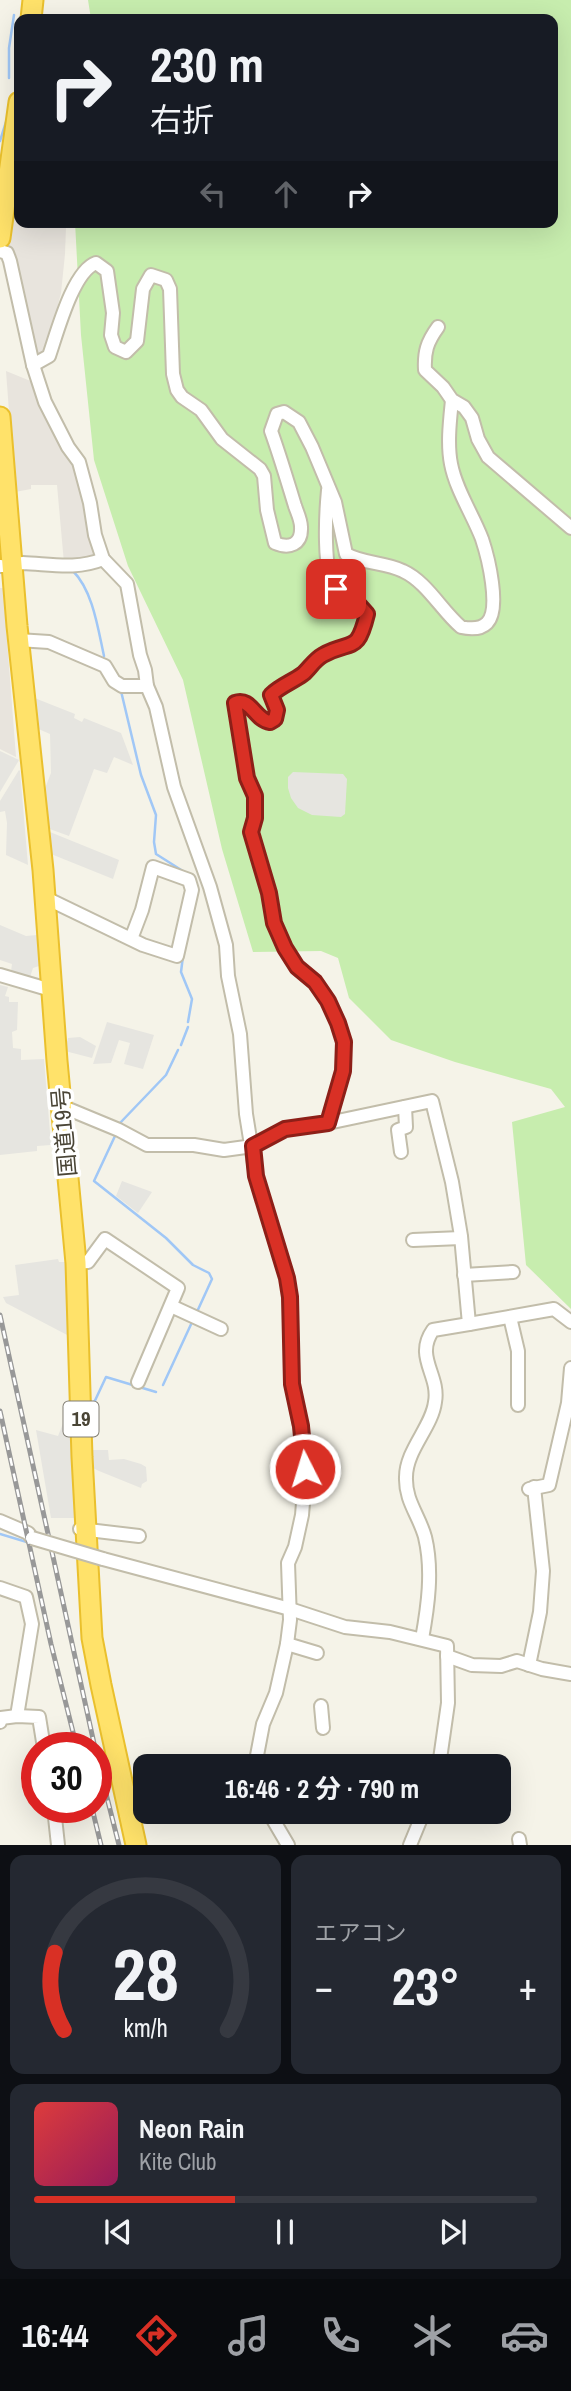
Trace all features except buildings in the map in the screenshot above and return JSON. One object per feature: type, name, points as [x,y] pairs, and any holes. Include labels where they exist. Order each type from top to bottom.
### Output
[{"type":"highway","points":[[0,238],[14,133]]},
{"type":"highway","name":"国道19号","points":[[0,417],[6,566],[18,640],[45,903],[76,1263],[83,1529],[92,1638],[136,1845]]},
{"type":"street","points":[[0,251],[7,253],[10,261],[33,365],[53,420],[79,462],[103,559],[127,584],[147,686],[156,707],[174,787],[210,887],[226,945],[228,976],[240,1034],[246,1114],[256,1176],[287,1278],[290,1297],[292,1384],[301,1426],[305,1469],[302,1516],[295,1547],[288,1563],[290,1609],[287,1644],[276,1693],[263,1724],[257,1754]]},
{"type":"street","points":[[33,365],[50,356],[63,316],[80,278],[90,265],[96,262],[107,271],[113,313],[111,335],[115,347],[126,352],[137,341],[143,289],[151,275],[166,280],[170,289],[173,374],[177,390],[182,397],[201,410],[222,439],[260,469],[264,476],[267,510],[275,543],[285,547],[292,545],[299,538],[301,527],[289,480],[271,431],[277,414],[284,412],[299,422],[328,486],[339,519],[345,554],[390,565],[413,576],[461,627],[479,628],[491,616],[491,569],[451,465],[452,400]]},
{"type":"street","points":[[438,327],[428,341],[424,353],[425,370],[472,418],[478,439],[488,457],[571,528]]},
{"type":"street","points":[[328,486],[326,549],[332,580],[336,589],[367,614],[362,633],[352,646],[325,654],[313,662],[304,673],[278,688],[271,695],[277,710],[275,719],[270,722],[262,721],[245,702],[235,703],[247,778],[255,796],[255,818],[251,832],[269,893],[274,923],[297,967],[315,982],[328,1001],[344,1042],[343,1071],[328,1123]]},
{"type":"street","points":[[6,566],[18,563],[74,566],[103,559]]},
{"type":"street","points":[[18,640],[49,642],[105,666],[114,681],[122,686],[147,686]]},
{"type":"street","points":[[45,903],[52,901],[143,945],[177,956],[192,890],[189,880],[153,867],[131,939]]},
{"type":"street","points":[[0,975],[51,990]]},
{"type":"street","points":[[61,1106],[147,1145],[194,1145],[224,1150],[253,1146],[285,1129],[328,1123],[432,1101],[452,1182],[470,1324]]},
{"type":"street","points":[[401,1152],[398,1130],[406,1127],[405,1107]]},
{"type":"street","points":[[412,1240],[461,1238]]},
{"type":"street","points":[[76,1263],[88,1262],[105,1239],[178,1288],[138,1382]]},
{"type":"street","points":[[464,1275],[513,1272]]},
{"type":"street","points":[[171,1306],[221,1329]]},
{"type":"street","points":[[422,1639],[428,1603],[428,1560],[425,1538],[407,1497],[406,1473],[435,1404],[436,1389],[426,1358],[427,1339],[433,1330],[554,1310],[571,1322]]},
{"type":"street","points":[[510,1317],[518,1351],[518,1405]]},
{"type":"street","points":[[529,1665],[540,1612],[543,1571],[531,1488],[549,1485],[568,1403],[571,1368]]},
{"type":"street","points":[[0,1521],[28,1533],[32,1538]]},
{"type":"street","points":[[0,1528],[103,1559],[290,1609],[345,1627],[422,1639],[447,1646],[447,1703],[441,1754]]},
{"type":"street","points":[[83,1529],[139,1536]]},
{"type":"street","points":[[0,1588],[26,1597],[32,1625],[17,1716]]},
{"type":"street","points":[[287,1644],[317,1653]]},
{"type":"street","points":[[447,1656],[472,1665],[501,1666],[516,1661],[571,1674]]},
{"type":"street","points":[[321,1706],[323,1728]]},
{"type":"street","points":[[0,1722],[1,1718],[39,1717],[41,1732]]},
{"type":"street","points":[[56,1823],[58,1845]]},
{"type":"street","points":[[276,1824],[288,1845]]},
{"type":"street","points":[[410,1845],[419,1824]]},
{"type":"shaded area","points":[[14,201],[14,228],[66,228],[61,293],[46,351],[37,356],[8,242]]},
{"type":"shaded area","points":[[6,371],[33,382],[74,458],[98,553],[95,561],[64,563],[57,485],[31,485],[31,489],[15,492]]},
{"type":"shaded area","points":[[0,588],[3,588],[16,757],[0,749]]},
{"type":"shaded area","points":[[32,697],[75,714],[74,718],[82,722],[84,718],[121,733],[133,765],[114,757],[107,773],[94,769],[69,836],[47,828],[44,791],[51,773],[50,734],[34,727]]},
{"type":"shaded area","points":[[0,751],[19,760],[0,792]]},
{"type":"shaded area","points":[[19,770],[28,865],[6,855],[7,823],[5,811],[0,812],[0,801]]},
{"type":"shaded area","points":[[293,772],[343,774],[347,779],[345,814],[341,817],[312,815],[298,808],[288,788],[288,777]]},
{"type":"shaded area","points":[[50,832],[119,860],[113,879],[51,854]]},
{"type":"shaded area","points":[[0,925],[26,936],[37,935],[39,966],[33,968],[30,977],[11,971],[12,964],[0,960]]},
{"type":"shaded area","points":[[0,985],[8,987],[5,996],[9,997],[9,1002],[18,1002],[17,1030],[12,1032],[13,1048],[21,1049],[21,1060],[44,1059],[51,1145],[37,1146],[37,1151],[0,1155]]},
{"type":"shaded area","points":[[107,1022],[154,1035],[143,1069],[124,1064],[130,1043],[119,1040],[111,1063],[93,1064]]},
{"type":"shaded area","points":[[80,1037],[96,1046],[92,1058],[65,1051],[68,1038]]},
{"type":"shaded area","points":[[122,1181],[152,1192],[138,1213],[116,1196]]},
{"type":"shaded area","points":[[58,1259],[59,1262],[68,1262],[71,1337],[6,1303],[3,1297],[19,1295],[15,1265]]},
{"type":"shaded area","points":[[64,1421],[75,1425],[76,1520],[51,1518],[36,1430],[58,1436]]},
{"type":"shaded area","points":[[92,1450],[108,1450],[109,1460],[124,1459],[141,1464],[146,1467],[147,1481],[141,1488],[93,1468]]},
{"type":"green space","points":[[88,0],[571,0],[571,1309],[526,1265],[512,1122],[565,1107],[551,1089],[455,1062],[391,1040],[349,998],[338,958],[321,951],[253,952],[222,849],[183,680],[128,566],[94,460],[81,335],[75,228],[558,228],[558,14],[90,14]]},
{"type":"waterway","points":[[9,78],[9,48],[14,15]]},
{"type":"waterway","points":[[0,141],[6,122]]},
{"type":"waterway","points":[[73,571],[90,600],[104,656]]},
{"type":"waterway","points":[[121,691],[141,775],[156,815],[156,854],[186,873]]},
{"type":"waterway","points":[[183,956],[181,972],[192,999],[188,1022]]},
{"type":"waterway","points":[[181,1045],[188,1027]]},
{"type":"waterway","points":[[120,1123],[166,1075],[178,1050]]},
{"type":"waterway","points":[[115,1136],[94,1181],[166,1238],[193,1265],[209,1273],[212,1279],[196,1314]]},
{"type":"waterway","points":[[163,1385],[193,1320]]},
{"type":"waterway","points":[[92,1407],[106,1377],[156,1392]]},
{"type":"waterway","points":[[0,1534],[30,1543]]},
{"type":"waterway","points":[[215,1595],[270,1610]]},
{"type":"railway","points":[[0,1315],[91,1732]]},
{"type":"railway","points":[[0,1411],[73,1732]]},
{"type":"railway","points":[[112,1817],[119,1845]]},
{"type":"railway","points":[[96,1823],[101,1845]]},
{"type":"route","points":[[305,1469],[301,1426],[292,1384],[290,1297],[287,1278],[256,1176],[253,1146],[285,1129],[328,1123],[343,1071],[344,1042],[328,1001],[315,982],[297,967],[274,923],[269,893],[251,832],[255,818],[255,796],[247,778],[235,703],[245,702],[262,721],[270,722],[275,719],[277,710],[271,695],[278,688],[304,673],[313,662],[325,654],[352,646],[362,633],[367,614],[336,589]]}]
